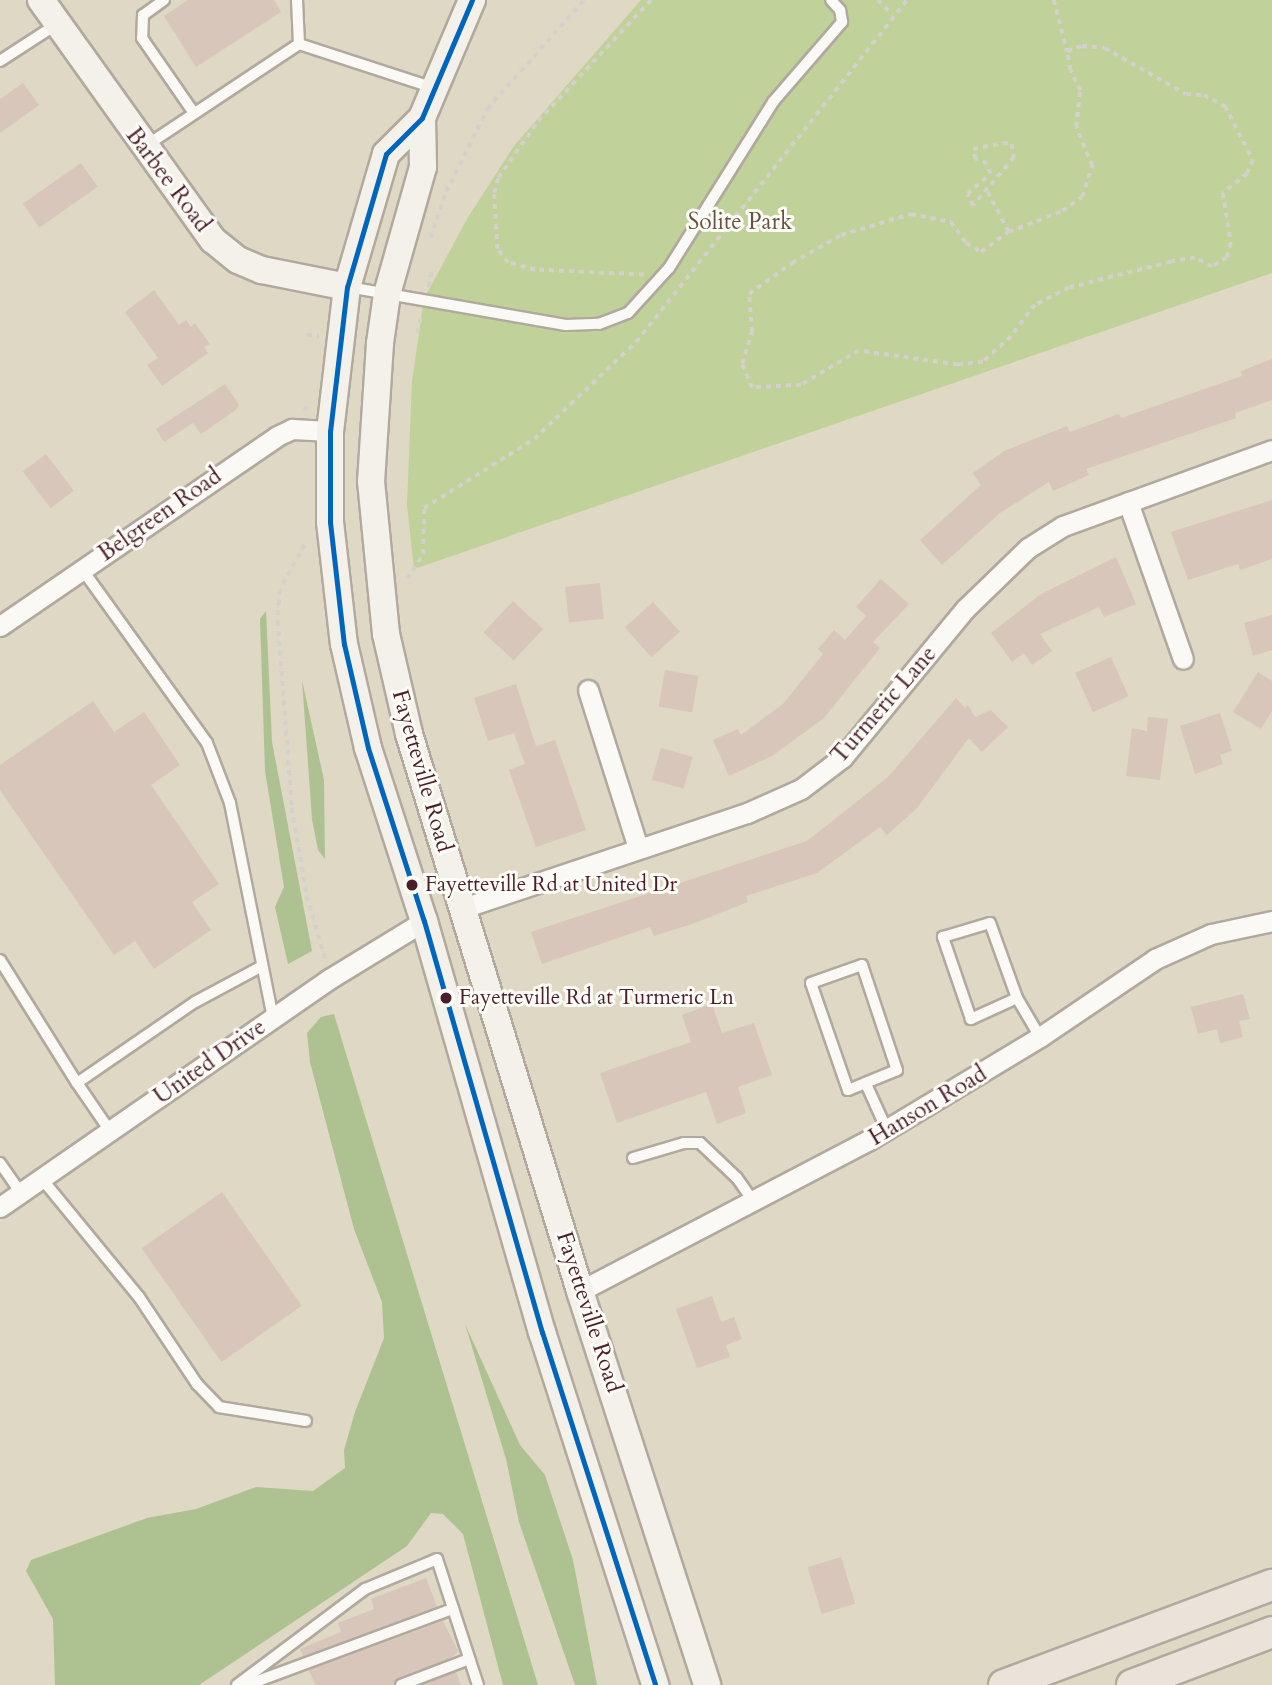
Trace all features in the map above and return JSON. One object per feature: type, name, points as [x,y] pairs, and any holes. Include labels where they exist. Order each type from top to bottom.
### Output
[{"type":"main road","name":"Barbee Road","points":[[41,0],[144,147],[227,252],[262,270],[347,287]]},
{"type":"main road","name":"Fayetteville Road","points":[[472,0],[422,118],[423,167],[387,294],[371,481],[386,634],[409,734],[580,1291],[707,1685]]},
{"type":"main road","name":"Fayetteville Road","points":[[422,118],[386,154],[347,287],[330,430],[330,522],[344,644],[368,748],[424,921],[542,1332],[655,1685]]},
{"type":"main road","points":[[1004,1685],[1272,1585]]},
{"type":"main road","points":[[1132,1685],[1272,1632]]},
{"type":"street","name":"Belgreen Road","points":[[0,626],[277,436],[292,429],[330,430]]},
{"type":"street","name":"Turmeric Lane","points":[[463,908],[776,802],[820,776],[866,732],[965,609],[1028,548],[1063,526],[1272,450]]},
{"type":"street","points":[[1128,502],[1183,659]]},
{"type":"street","points":[[587,690],[638,848]]},
{"type":"street","name":"United Drive","points":[[0,1207],[273,1019],[424,921]]},
{"type":"street","name":"Hanson Road","points":[[580,1291],[754,1203],[887,1130],[1040,1037],[1172,950],[1212,934],[1272,921]]},
{"type":"lane","points":[[164,0],[143,15],[142,38],[194,113]]},
{"type":"lane","points":[[297,0],[299,44]]},
{"type":"lane","points":[[347,287],[547,322],[593,325],[628,313],[656,285],[756,127],[842,22],[841,10],[831,0]]},
{"type":"lane","points":[[0,61],[58,24]]},
{"type":"lane","points":[[144,147],[299,44]]},
{"type":"lane","points":[[299,44],[434,88]]},
{"type":"lane","points":[[82,569],[206,743],[230,803],[273,1019]]},
{"type":"lane","points":[[1017,999],[971,1019],[943,937],[990,923],[1017,999],[1040,1037]]},
{"type":"lane","points":[[0,960],[110,1131]]},
{"type":"lane","points":[[862,965],[897,1070],[866,1084],[848,1090],[811,983],[862,965]]},
{"type":"lane","points":[[78,1083],[195,1002],[262,966]]},
{"type":"lane","points":[[866,1084],[887,1130]]},
{"type":"lane","points":[[633,1158],[684,1143],[700,1143],[737,1178],[754,1203]]},
{"type":"lane","points":[[0,1163],[21,1193]]},
{"type":"lane","points":[[42,1179],[139,1297],[197,1384],[219,1407],[306,1421]]},
{"type":"lane","points":[[237,1685],[365,1589],[437,1559],[478,1685]]},
{"type":"lane","points":[[247,1685],[453,1609]]},
{"type":"lane","points":[[401,1685],[469,1659]]},
{"type":"path","points":[[430,238],[446,192],[487,109],[584,0]]},
{"type":"path","points":[[652,0],[538,121],[498,178],[494,193],[497,249],[508,262],[535,270],[635,271],[656,285]]},
{"type":"path","points":[[878,0],[893,15]]},
{"type":"path","points":[[1054,0],[1070,70],[1080,91],[1076,127],[1092,166],[1082,197],[1062,211],[1009,232],[981,252],[966,243],[951,222],[911,214],[841,235],[792,262],[749,294],[752,332],[742,364],[752,388],[801,385],[859,351],[958,365],[983,362],[1011,337],[1035,305],[1069,288],[1171,262],[1195,258],[1212,267],[1227,258],[1231,243],[1223,192],[1247,174],[1252,160],[1224,106],[1204,96],[1186,94],[1105,48],[1067,51]]},
{"type":"path","points":[[1012,144],[1014,158],[988,192],[973,205],[968,202],[967,194],[990,174],[987,164],[975,159],[973,149],[1012,144]]},
{"type":"path","points":[[988,192],[1009,232]]},
{"type":"path","points":[[305,545],[280,590],[278,621],[292,808],[307,896],[326,962]]},
{"type":"green space","name":"Solite Park","points":[[641,0],[1272,0],[1272,273],[414,569],[407,505],[412,382],[424,299],[467,219],[514,146]]},
{"type":"green space","points":[[266,611],[272,742],[312,951],[288,964],[275,907],[284,887],[265,771],[260,619]]},
{"type":"green space","points":[[302,680],[324,780],[325,859],[318,850],[312,819]]},
{"type":"green space","points":[[334,1014],[538,1685],[503,1685],[463,1534],[443,1514],[431,1513],[407,1546],[199,1685],[55,1685],[53,1619],[26,1571],[31,1560],[147,1518],[196,1509],[256,1487],[313,1491],[345,1468],[344,1450],[355,1412],[384,1338],[382,1302],[354,1229],[310,1062],[307,1033],[321,1017]]},
{"type":"green space","points":[[465,1324],[520,1445],[545,1475],[573,1560],[597,1685],[575,1685],[519,1522],[506,1459]]},
{"type":"building","points":[[188,0],[274,0],[281,12],[196,67],[164,16]]},
{"type":"building","points":[[23,83],[39,105],[0,133],[0,99]]},
{"type":"building","points":[[81,163],[98,187],[39,227],[23,204]]},
{"type":"building","points":[[154,290],[179,325],[186,320],[191,327],[195,323],[210,344],[204,347],[208,353],[162,386],[147,365],[158,358],[125,312]]},
{"type":"building","points":[[1272,359],[1272,400],[1235,413],[1236,418],[1086,469],[1089,475],[1053,491],[1049,482],[1000,513],[942,565],[920,540],[981,485],[973,473],[1004,451],[1067,426],[1070,432],[1119,414],[1121,418],[1242,376],[1241,371]]},
{"type":"building","points":[[225,384],[239,405],[236,410],[201,434],[193,423],[164,442],[156,429]]},
{"type":"building","points":[[46,454],[74,491],[51,508],[23,471]]},
{"type":"building","points":[[1272,500],[1272,559],[1240,570],[1238,564],[1188,580],[1171,532]]},
{"type":"building","points":[[1116,557],[1136,604],[1104,617],[1099,607],[1040,634],[1052,651],[1032,665],[1024,653],[1012,662],[991,633],[1041,594]]},
{"type":"building","points":[[881,579],[909,604],[873,642],[880,648],[824,718],[772,756],[729,776],[713,740],[738,729],[741,735],[783,704],[823,654],[818,649],[834,630],[845,640],[866,616],[856,607]]},
{"type":"building","points":[[600,583],[604,619],[569,622],[565,587]]},
{"type":"building","points":[[513,601],[543,629],[514,660],[484,632]]},
{"type":"building","points":[[653,602],[680,632],[652,657],[625,627]]},
{"type":"building","points":[[1272,615],[1272,650],[1253,656],[1244,623]]},
{"type":"building","points":[[1111,657],[1128,696],[1093,712],[1075,673]]},
{"type":"building","points":[[665,670],[698,676],[692,712],[659,706]]},
{"type":"building","points":[[1258,672],[1272,681],[1272,711],[1261,729],[1233,712]]},
{"type":"building","points":[[516,684],[536,746],[555,740],[586,830],[536,847],[509,770],[525,764],[514,733],[488,741],[474,698]]},
{"type":"building","points":[[956,698],[965,708],[968,705],[975,717],[991,710],[1008,727],[982,752],[969,738],[917,808],[887,835],[880,827],[817,873],[746,896],[748,902],[692,924],[654,936],[650,927],[542,964],[531,932],[807,841],[888,777]]},
{"type":"building","points":[[93,701],[114,732],[144,712],[180,765],[151,785],[219,884],[192,902],[211,930],[154,969],[135,941],[114,955],[0,790],[0,765]]},
{"type":"building","points":[[1220,713],[1232,751],[1220,755],[1223,764],[1195,774],[1180,726]]},
{"type":"building","points":[[1148,717],[1168,719],[1160,780],[1126,776],[1132,728],[1147,731]]},
{"type":"building","points":[[661,748],[693,757],[684,789],[652,780]]},
{"type":"building","points":[[1243,994],[1250,1019],[1239,1021],[1243,1037],[1220,1043],[1217,1029],[1198,1034],[1191,1007]]},
{"type":"building","points":[[712,1004],[722,1033],[754,1023],[772,1075],[738,1087],[746,1113],[717,1124],[706,1092],[617,1123],[600,1073],[691,1042],[682,1015]]},
{"type":"building","points":[[222,1192],[302,1306],[221,1362],[142,1248]]},
{"type":"building","points":[[712,1296],[721,1322],[734,1317],[742,1339],[726,1345],[730,1357],[697,1368],[676,1309]]},
{"type":"building","points":[[841,1557],[855,1604],[822,1614],[808,1567]]},
{"type":"building","points":[[426,1578],[437,1607],[303,1656],[300,1649],[341,1632],[338,1623],[374,1609],[371,1599]]},
{"type":"building","points":[[443,1621],[458,1651],[451,1658],[398,1678],[394,1685],[315,1685],[309,1670]]},
{"type":"building","points":[[456,1672],[461,1685],[422,1685]]},
{"type":"transit line","points":[[472,0],[422,118],[386,154],[347,287],[330,431],[330,522],[344,644],[368,748],[424,921],[542,1332],[655,1685]]},
{"type":"place","name":"Fayetteville Rd at United Dr","points":[[412,885]]},
{"type":"place","name":"Fayetteville Rd at Turmeric Ln","points":[[446,998]]}]
